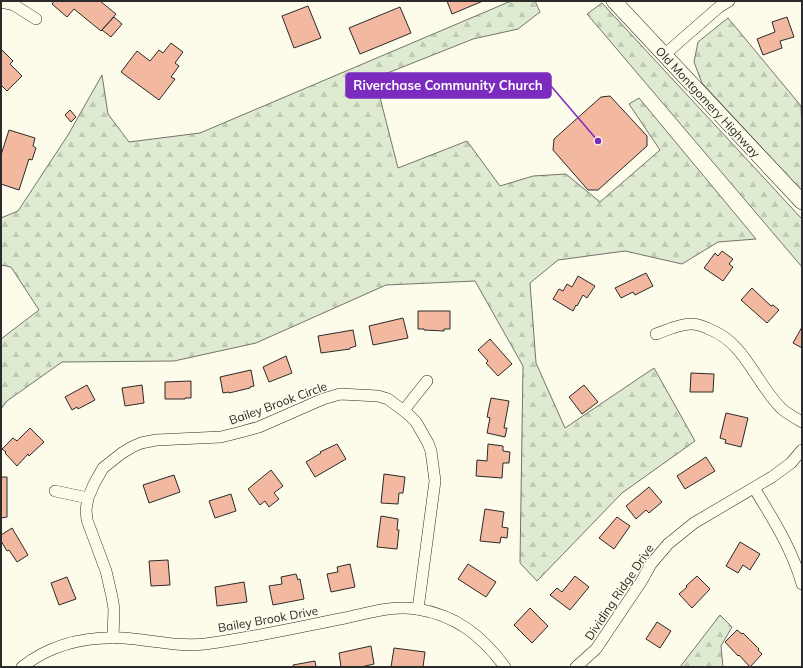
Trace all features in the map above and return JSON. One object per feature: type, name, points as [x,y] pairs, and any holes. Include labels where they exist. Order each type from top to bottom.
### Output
[{"type":"street","name":"Old Montgomery Highway","points":[[614,1],[802,202]]},
{"type":"street","points":[[664,55],[719,7],[729,1]]},
{"type":"street","points":[[1,2],[14,5],[36,19]]},
{"type":"street","points":[[656,334],[674,327],[690,324],[702,326],[724,337],[739,350],[782,409],[802,422]]},
{"type":"street","points":[[404,410],[427,381]]},
{"type":"street","name":"Bailey Brook Circle","points":[[113,638],[112,597],[106,572],[87,520],[86,510],[88,498],[103,468],[122,453],[141,444],[156,440],[221,437],[241,432],[259,427],[323,399],[340,394],[378,396],[388,399],[404,410],[416,422],[428,442],[435,471],[434,493],[418,609]]},
{"type":"street","name":"Dividing Ridge Drive","points":[[576,667],[596,649],[641,582],[651,564],[668,544],[694,523],[754,488],[791,463],[802,450]]},
{"type":"street","points":[[754,488],[787,545],[795,562],[802,584]]},
{"type":"street","points":[[55,491],[88,498]]},
{"type":"street","name":"Bailey Brook Drive","points":[[22,667],[45,651],[58,646],[87,640],[113,638],[176,645],[204,644],[247,638],[397,607],[418,609],[451,619],[464,625],[479,637],[505,667]]},
{"type":"green space","points":[[511,1],[535,1],[540,12],[518,29],[473,39],[375,78],[398,168],[467,141],[500,186],[533,176],[566,174],[600,202],[660,150],[629,104],[639,98],[756,239],[718,242],[682,264],[625,251],[558,260],[530,283],[536,363],[565,428],[654,368],[695,441],[622,493],[537,581],[520,563],[523,366],[475,281],[386,285],[256,343],[174,361],[62,362],[7,401],[1,409],[1,339],[39,310],[11,267],[1,265],[1,218],[18,211],[68,135],[102,75],[108,114],[129,142],[200,133]]},
{"type":"green space","points":[[602,3],[802,219],[802,267],[587,14]]},
{"type":"green space","points":[[728,18],[801,106],[802,191],[702,83],[694,62],[698,42]]},
{"type":"green space","points":[[720,615],[732,627],[721,646],[723,667],[680,667]]},
{"type":"building","points":[[54,1],[100,1],[116,14],[101,31],[74,9],[67,17],[52,4]]},
{"type":"building","points":[[447,1],[483,1],[452,14]]},
{"type":"building","points":[[308,6],[321,38],[294,48],[282,16]]},
{"type":"building","points":[[400,7],[411,33],[360,54],[349,28]]},
{"type":"building","points":[[114,17],[122,24],[111,37],[102,30]]},
{"type":"building","points":[[787,17],[794,37],[780,41],[782,48],[763,55],[757,39],[775,32],[772,22]]},
{"type":"building","points":[[171,43],[183,52],[175,63],[179,66],[171,77],[175,79],[159,100],[121,72],[137,51],[150,61],[159,50],[163,53]]},
{"type":"building","points":[[1,49],[13,61],[10,64],[22,76],[7,91],[1,85]]},
{"type":"building","points":[[610,96],[647,136],[647,146],[598,190],[588,190],[553,150],[554,139],[601,97]]},
{"type":"building","points":[[70,110],[76,117],[71,122],[65,115]]},
{"type":"building","points":[[9,130],[35,138],[33,146],[36,148],[32,160],[29,159],[19,190],[1,184],[1,155]]},
{"type":"building","points":[[722,251],[733,259],[729,264],[733,267],[723,281],[704,268],[715,253],[718,256]]},
{"type":"building","points":[[646,273],[653,286],[635,295],[633,292],[621,298],[615,288]]},
{"type":"building","points":[[578,276],[595,286],[587,298],[583,295],[573,311],[553,299],[559,289],[563,291],[567,284],[572,287]]},
{"type":"building","points":[[752,288],[771,306],[773,305],[779,310],[767,323],[741,300]]},
{"type":"building","points":[[418,311],[450,311],[450,329],[444,329],[444,331],[418,329]]},
{"type":"building","points":[[403,318],[408,338],[373,345],[369,326]]},
{"type":"building","points":[[802,327],[802,348],[793,343]]},
{"type":"building","points":[[353,330],[356,346],[350,349],[321,353],[318,336]]},
{"type":"building","points":[[490,339],[512,364],[498,376],[486,363],[488,361],[478,350]]},
{"type":"building","points":[[286,356],[292,373],[269,382],[263,367]]},
{"type":"building","points":[[251,370],[254,386],[229,393],[223,393],[220,377]]},
{"type":"building","points":[[691,373],[714,374],[713,392],[690,392]]},
{"type":"building","points":[[191,381],[191,398],[165,399],[165,382]]},
{"type":"building","points":[[87,385],[95,400],[78,409],[77,407],[72,410],[65,397]]},
{"type":"building","points":[[142,385],[144,403],[125,406],[122,388]]},
{"type":"building","points":[[584,385],[598,402],[582,414],[569,397]]},
{"type":"building","points":[[491,398],[509,401],[504,428],[507,428],[505,437],[487,433],[490,418],[487,417]]},
{"type":"building","points":[[726,413],[748,418],[741,447],[725,443],[726,440],[720,438]]},
{"type":"building","points":[[30,428],[44,442],[29,456],[28,454],[17,466],[2,449],[13,438],[17,441]]},
{"type":"building","points":[[337,444],[346,459],[315,477],[306,462],[321,453],[320,452]]},
{"type":"building","points":[[488,444],[503,446],[503,451],[510,452],[509,463],[503,463],[502,478],[476,476],[477,460],[487,461]]},
{"type":"building","points":[[706,457],[715,471],[685,489],[677,476]]},
{"type":"building","points":[[271,470],[283,486],[274,493],[279,499],[269,507],[265,501],[260,505],[248,489]]},
{"type":"building","points":[[384,474],[405,477],[403,493],[399,493],[398,504],[381,503]]},
{"type":"building","points":[[174,475],[180,492],[149,503],[143,485]]},
{"type":"building","points":[[1,477],[7,477],[7,517],[1,518]]},
{"type":"building","points":[[649,487],[662,502],[649,513],[646,510],[636,519],[626,506]]},
{"type":"building","points":[[231,494],[236,511],[215,518],[209,501]]},
{"type":"building","points":[[485,509],[504,512],[502,527],[508,528],[507,538],[501,537],[500,543],[480,541]]},
{"type":"building","points":[[381,516],[398,519],[397,530],[399,530],[397,549],[377,547]]},
{"type":"building","points":[[617,517],[630,526],[614,549],[599,538]]},
{"type":"building","points":[[12,528],[28,555],[17,562],[9,550],[7,551],[1,541],[1,535]]},
{"type":"building","points":[[740,542],[760,554],[750,570],[743,565],[738,573],[726,566]]},
{"type":"building","points":[[168,560],[170,585],[151,586],[149,561]]},
{"type":"building","points":[[350,564],[355,587],[331,592],[327,574],[338,572],[337,567]]},
{"type":"building","points":[[468,564],[496,582],[486,597],[458,579]]},
{"type":"building","points":[[296,574],[298,580],[300,579],[304,599],[273,605],[269,586],[282,584],[281,577]]},
{"type":"building","points":[[575,576],[589,587],[570,610],[550,595],[557,588],[562,592]]},
{"type":"building","points":[[697,576],[710,589],[692,608],[679,594]]},
{"type":"building","points":[[67,577],[76,599],[59,605],[51,583]]},
{"type":"building","points":[[244,582],[247,602],[217,606],[215,587]]},
{"type":"building","points":[[530,608],[548,626],[532,643],[514,625]]},
{"type":"building","points":[[657,622],[671,631],[660,648],[646,639]]},
{"type":"building","points":[[737,630],[742,634],[743,633],[762,654],[750,667],[725,642]]},
{"type":"building","points":[[371,646],[374,664],[361,667],[341,667],[339,653]]},
{"type":"building","points":[[394,648],[425,652],[423,667],[391,667]]},
{"type":"building","points":[[315,661],[316,667],[294,667],[293,665]]},
{"type":"place","name":"Riverchase Community Church","points":[[598,141]]}]
